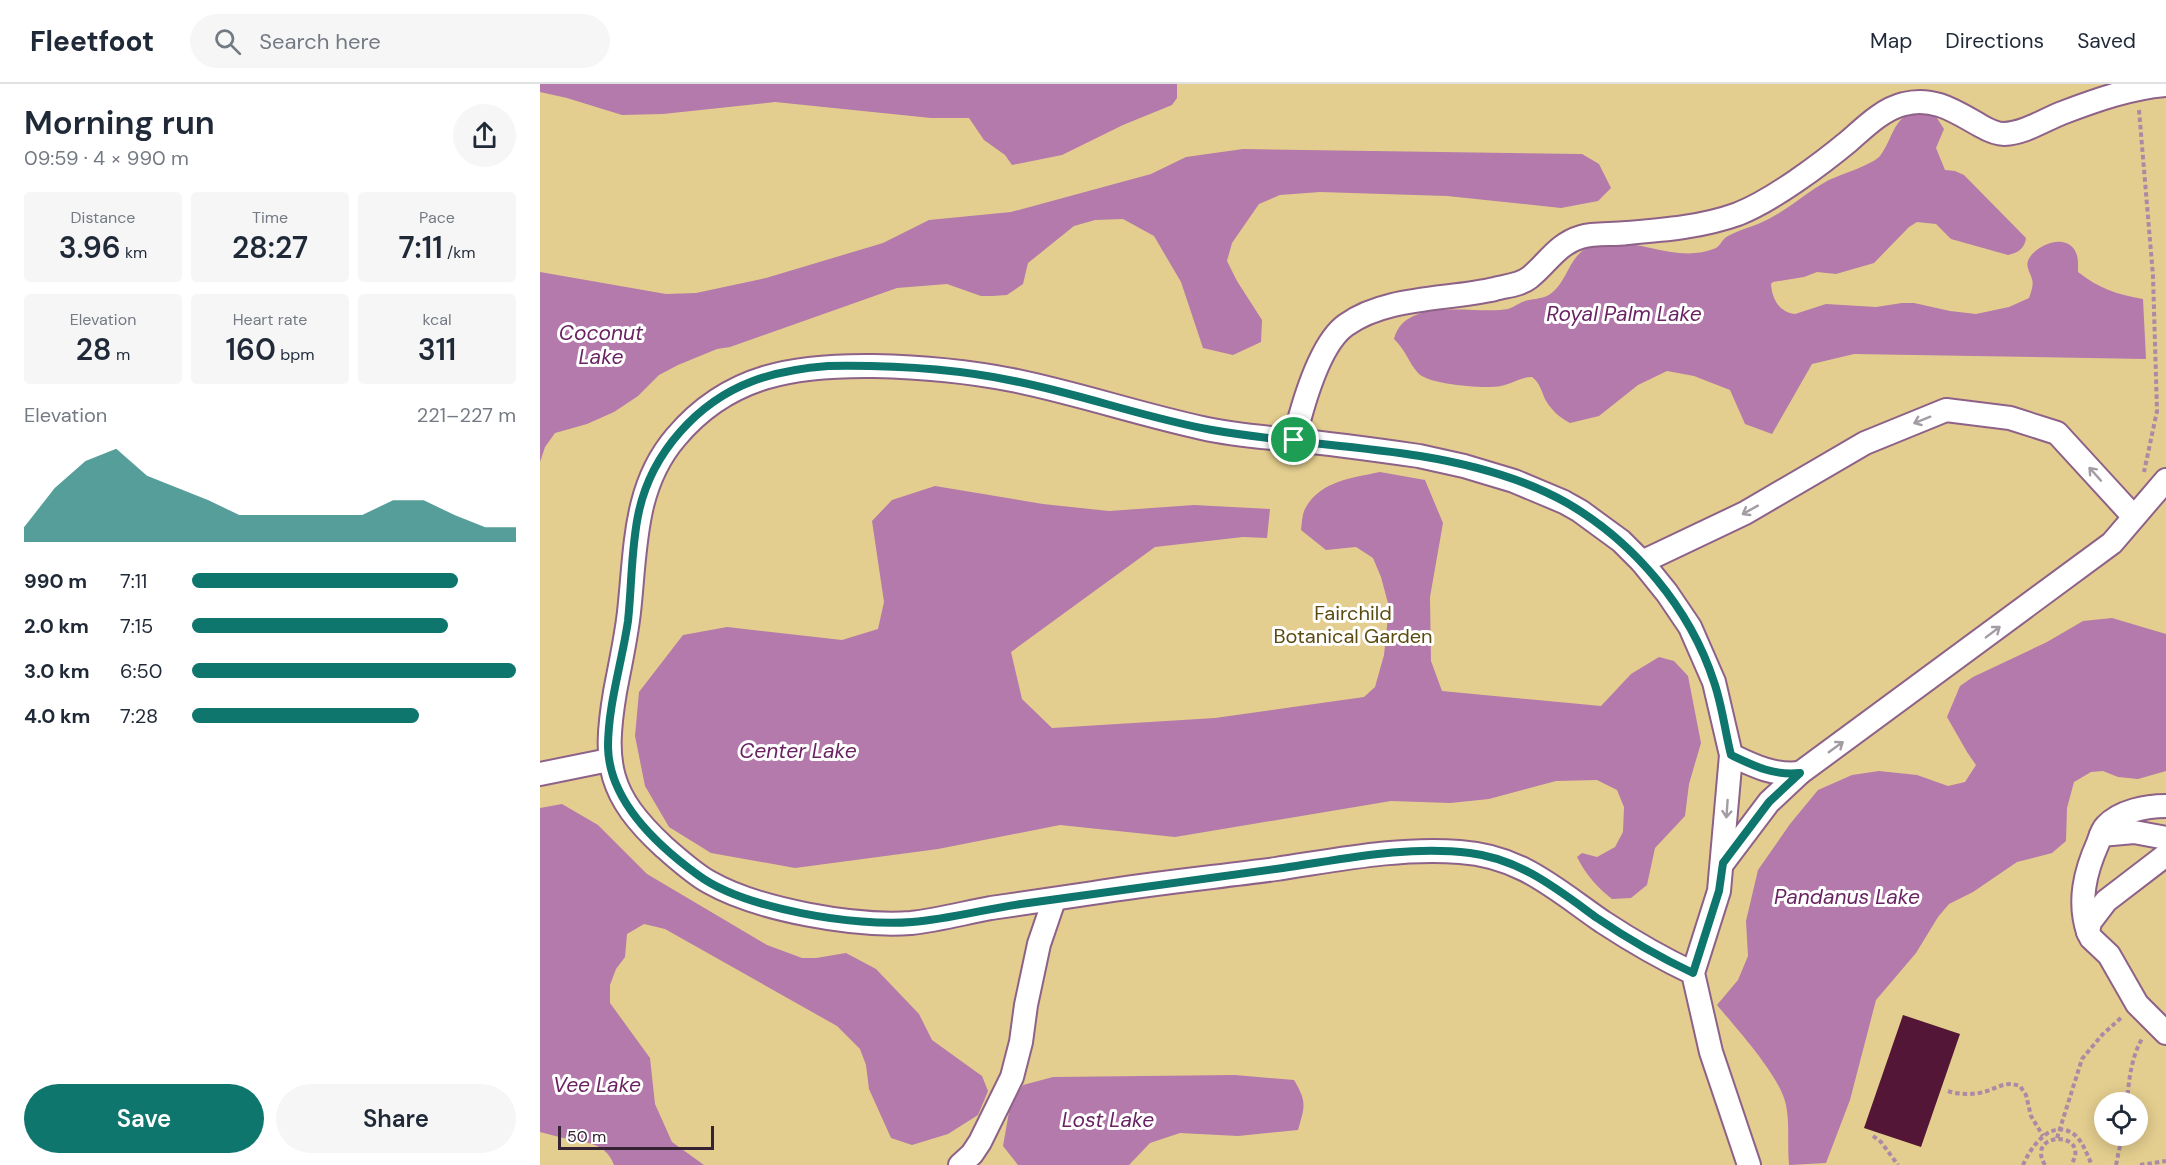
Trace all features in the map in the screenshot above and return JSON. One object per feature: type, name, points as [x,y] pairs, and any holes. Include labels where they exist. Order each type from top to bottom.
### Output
[{"type":"lane","points":[[1294,440],[1306,399],[1333,337],[1347,324],[1366,314],[1401,304],[1475,294],[1518,283],[1528,279],[1563,245],[1583,237],[1679,228],[1739,213],[1782,189],[1847,143],[1870,123],[1903,104],[1920,102],[1945,106],[1991,131],[2005,134],[2090,103],[2137,89],[2166,85]]},
{"type":"lane","points":[[1693,973],[1653,954],[1545,880],[1504,861],[1472,853],[1420,851],[1358,857],[1099,892],[903,923],[841,919],[799,912],[728,892],[704,879],[644,827],[622,796],[609,760],[610,721],[627,622],[637,522],[649,479],[666,450],[684,428],[716,400],[744,385],[781,373],[808,368],[853,366],[927,368],[1017,381],[1144,415],[1213,430],[1419,456],[1514,480],[1580,511],[1621,541],[1642,562],[1667,593],[1690,627],[1714,682],[1731,755],[1719,891],[1693,973],[1711,1052],[1749,1165]]},
{"type":"lane","points":[[1642,562],[1745,513],[1865,443],[1946,410],[2010,418],[2057,433],[2134,517]]},
{"type":"lane","points":[[1723,863],[1769,802],[1800,773],[2112,543],[2166,480]]},
{"type":"lane","points":[[1731,755],[1763,771],[1788,775],[1800,773]]},
{"type":"lane","points":[[540,774],[609,760]]},
{"type":"lane","points":[[2160,1028],[2137,1004],[2109,956],[2091,938],[2083,915],[2083,893],[2090,860],[2104,827],[2121,814],[2166,806]]},
{"type":"lane","points":[[2101,835],[2134,832],[2166,838]]},
{"type":"lane","points":[[2088,932],[2090,922],[2106,901],[2166,855]]},
{"type":"lane","points":[[960,1165],[972,1154],[980,1142],[1012,1077],[1021,1042],[1039,944],[1054,900]]},
{"type":"path","points":[[2137,89],[2153,276],[2157,411],[2143,475]]},
{"type":"path","points":[[2058,1138],[2082,1059],[2102,1035],[2137,1004]]},
{"type":"path","points":[[2128,1092],[2134,1055],[2148,1027],[2160,1028]]},
{"type":"path","points":[[1947,1091],[1961,1094],[1981,1092],[2007,1083],[2020,1086],[2026,1095],[2031,1116],[2043,1137]]},
{"type":"path","points":[[2023,1165],[2038,1141],[2059,1130],[2075,1136],[2084,1147],[2092,1165]]},
{"type":"path","points":[[1873,1136],[1881,1142],[1898,1165]]},
{"type":"path","points":[[2045,1165],[2041,1155],[2042,1149],[2049,1140],[2058,1138],[2066,1139],[2073,1147],[2075,1157],[2071,1165]]},
{"type":"path","points":[[2115,1165],[2120,1146]]},
{"type":"path","points":[[2140,1165],[2166,1161]]},
{"type":"green space","name":"Fairchild Botanical Garden","points":[[540,84],[2166,84],[2166,1165],[540,1165]]},
{"type":"water","points":[[540,84],[1177,84],[1177,98],[1172,105],[1123,125],[1062,155],[1012,165],[1005,155],[984,140],[969,118],[931,118],[775,102],[663,114],[622,115],[540,92]]},
{"type":"water","name":"Royal Palm Lake","points":[[1915,111],[1935,115],[1944,129],[1936,148],[1945,170],[1964,175],[2026,238],[2023,247],[2008,255],[1951,239],[1936,224],[1917,222],[1909,227],[1874,263],[1836,274],[1817,272],[1804,277],[1773,282],[1771,284],[1773,295],[1777,304],[1785,311],[1795,314],[1826,304],[1876,307],[1914,303],[1976,314],[2009,307],[2029,298],[2033,284],[2027,266],[2030,257],[2045,245],[2064,242],[2076,252],[2078,272],[2086,278],[2109,290],[2143,299],[2146,359],[1854,354],[1812,364],[1772,434],[1745,424],[1730,390],[1694,376],[1667,371],[1638,385],[1599,416],[1570,423],[1550,407],[1539,384],[1532,377],[1493,387],[1433,381],[1418,373],[1394,339],[1401,325],[1412,317],[1427,312],[1508,309],[1525,301],[1547,296],[1560,285],[1577,256],[1591,246],[1622,243],[1684,253],[1700,253],[1716,248],[1728,236],[1769,219],[1827,181],[1876,159],[1884,150],[1897,124]]},
{"type":"water","name":"Coconut Lake","points":[[1243,149],[1582,154],[1599,164],[1611,188],[1598,201],[1561,208],[1447,196],[1320,192],[1280,195],[1259,204],[1232,243],[1227,261],[1262,320],[1261,342],[1233,355],[1203,348],[1181,282],[1154,236],[1123,219],[1095,220],[1074,226],[1028,263],[1023,284],[1007,295],[981,296],[947,284],[897,288],[730,347],[717,349],[678,365],[659,375],[638,396],[614,412],[587,424],[555,433],[545,447],[540,462],[540,272],[666,294],[696,293],[766,278],[883,243],[929,220],[1011,212],[1151,174],[1186,157]]},
{"type":"water","name":"Center Lake","points":[[1380,472],[1425,480],[1443,523],[1430,597],[1431,661],[1442,691],[1601,706],[1631,674],[1659,657],[1674,661],[1688,676],[1701,743],[1689,784],[1685,816],[1655,848],[1647,885],[1631,898],[1612,899],[1592,880],[1577,857],[1582,853],[1597,857],[1615,847],[1623,832],[1624,807],[1617,790],[1597,780],[1556,781],[1489,799],[1450,803],[1391,801],[1175,837],[1060,825],[938,849],[795,868],[711,853],[669,827],[645,786],[635,736],[639,692],[683,635],[727,627],[842,640],[878,629],[884,602],[872,521],[892,500],[935,486],[1043,504],[1109,511],[1194,505],[1270,509],[1267,538],[1243,537],[1155,547],[1011,652],[1022,699],[1052,728],[1215,718],[1364,697],[1375,687],[1384,655],[1389,607],[1381,577],[1373,558],[1356,547],[1326,550],[1301,530],[1305,509],[1320,491],[1338,482]]},
{"type":"water","name":"Pandanus Lake","points":[[2112,618],[2166,634],[2166,771],[2138,779],[2118,777],[2103,771],[2091,772],[2074,782],[2067,808],[2066,841],[2052,853],[2017,862],[1973,892],[1949,904],[1938,917],[1916,953],[1876,1000],[1850,1100],[1826,1163],[1789,1165],[1787,1112],[1782,1094],[1757,1053],[1717,1005],[1738,980],[1748,956],[1746,921],[1758,870],[1790,824],[1818,790],[1852,775],[1879,771],[1917,775],[1948,786],[1965,782],[1976,765],[1947,717],[1960,686],[1973,677],[2047,642],[2083,621]]},
{"type":"water","name":"Vee Lake","points":[[562,804],[598,825],[647,874],[767,945],[802,958],[846,953],[876,969],[919,1014],[932,1040],[982,1076],[988,1091],[978,1115],[948,1134],[912,1145],[891,1138],[869,1089],[866,1065],[860,1049],[837,1026],[665,929],[644,924],[627,934],[625,957],[616,969],[610,985],[610,1003],[650,1058],[655,1104],[672,1142],[704,1165],[614,1165],[600,1147],[540,1132],[540,808]]},
{"type":"water","name":"Lost Lake","points":[[1235,1075],[1294,1080],[1304,1104],[1298,1130],[1238,1136],[1180,1133],[1150,1143],[1129,1165],[1018,1165],[1003,1146],[1010,1106],[1023,1085],[1053,1077]]},
{"type":"building","points":[[1903,1015],[1960,1034],[1921,1147],[1864,1128]]},
{"type":"route","points":[[828,366],[927,368],[1017,381],[1144,415],[1213,430],[1294,440],[1442,460],[1514,480],[1580,511],[1621,541],[1642,562],[1667,593],[1690,627],[1714,682],[1731,755],[1763,771],[1788,775],[1800,773],[1769,802],[1723,863],[1719,891],[1693,973],[1653,954],[1545,880],[1526,870],[1484,855],[1460,852],[1420,851],[1358,857],[1099,892],[912,922],[856,921],[799,912],[728,892],[697,875],[644,827],[616,783],[609,760],[610,721],[627,622],[636,531],[644,494],[653,471],[678,434],[716,400],[734,390],[754,380],[789,370],[828,366]]}]
